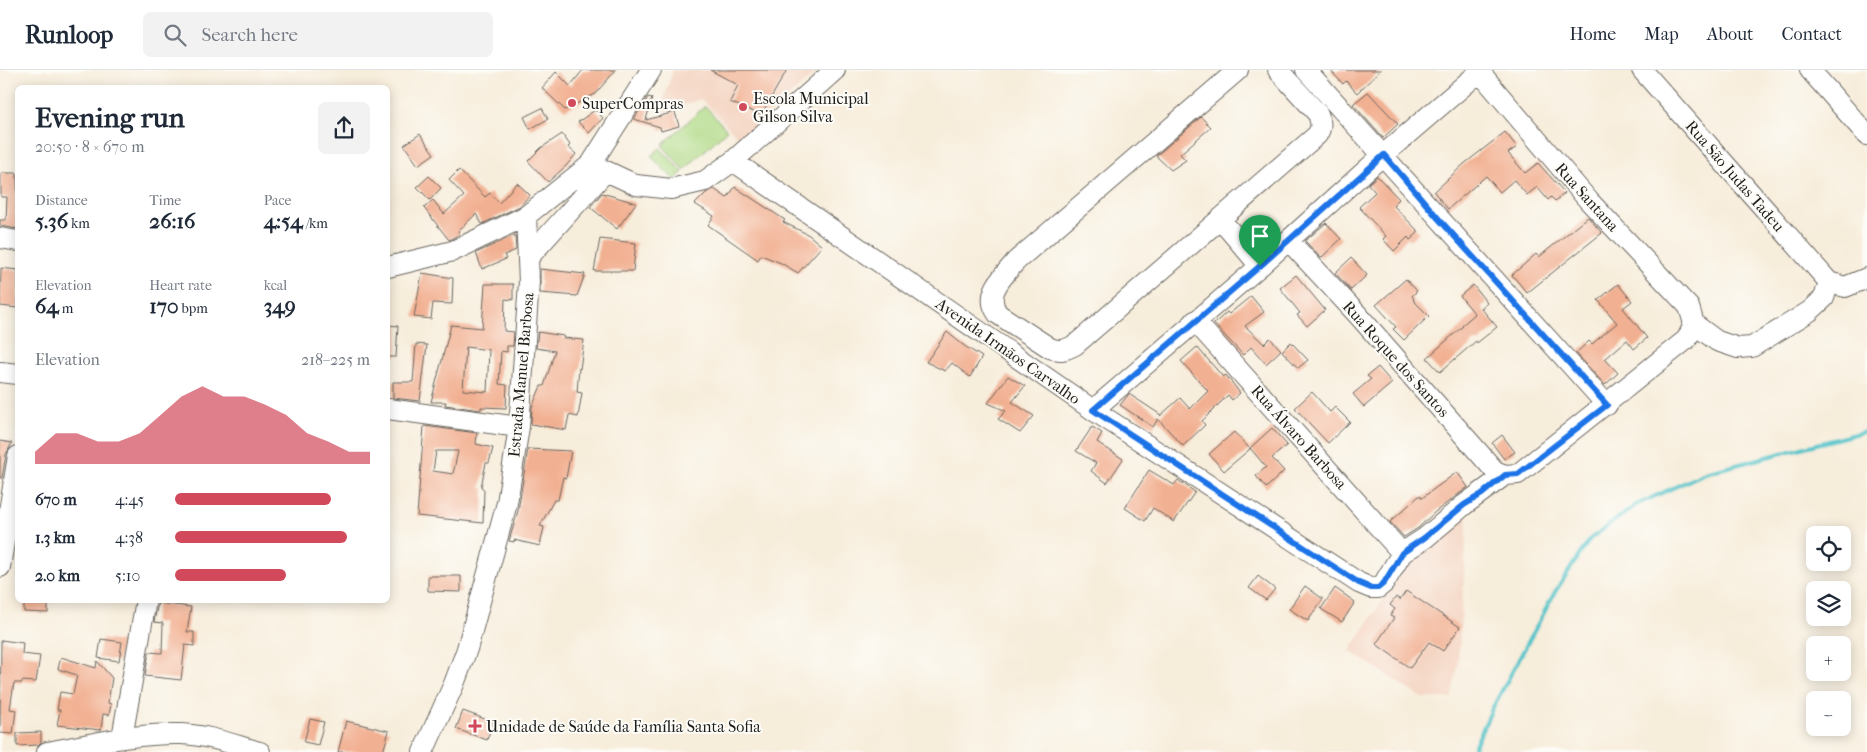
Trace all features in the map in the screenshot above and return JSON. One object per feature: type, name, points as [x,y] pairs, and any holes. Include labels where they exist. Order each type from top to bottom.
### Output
[{"type":"street","points":[[528,258],[599,167],[651,70]]},
{"type":"street","points":[[599,167],[636,184],[671,190],[705,181],[733,160],[835,70]]},
{"type":"street","points":[[1238,70],[1016,261],[994,288],[992,295],[994,308],[998,314],[1050,348],[1058,351],[1075,345],[1317,135],[1321,129],[1318,114],[1278,70]]},
{"type":"street","points":[[1306,70],[1607,405]]},
{"type":"street","name":"Rua São Judas Tadeu","points":[[1642,70],[1829,282]]},
{"type":"street","points":[[1810,70],[1867,135]]},
{"type":"street","points":[[1093,410],[1289,241],[1480,71]]},
{"type":"street","name":"Rua Santana","points":[[1480,71],[1589,201],[1689,307],[1694,324]]},
{"type":"street","name":"Avenida Irmãos Carvalho","points":[[733,160],[1093,410],[1359,583],[1371,588],[1378,588],[1384,583],[1402,553]]},
{"type":"street","points":[[390,267],[453,251],[526,216],[599,167]]},
{"type":"street","name":"Estrada Manuel Barbosa","points":[[423,752],[454,684],[467,649],[507,503],[519,427],[529,282],[526,216]]},
{"type":"street","points":[[1220,219],[1260,266]]},
{"type":"street","points":[[0,238],[15,240]]},
{"type":"street","name":"Rua Roque dos Santos","points":[[1289,241],[1358,315],[1495,471],[1505,475]]},
{"type":"street","points":[[1402,553],[1505,475],[1518,474],[1607,405],[1687,339],[1694,324],[1717,341],[1738,348],[1752,347],[1810,311],[1824,298],[1829,282],[1845,286],[1867,278]]},
{"type":"street","name":"Rua Álvaro Barbosa","points":[[1195,321],[1402,553]]},
{"type":"street","points":[[0,372],[15,374]]},
{"type":"street","points":[[390,409],[519,427]]},
{"type":"street","points":[[0,567],[4,509],[15,467]]},
{"type":"street","points":[[122,738],[145,603]]},
{"type":"street","points":[[47,752],[122,738],[188,735],[203,736],[260,752]]},
{"type":"shaded area","name":"Escola Municipal Gilson Silva","points":[[673,70],[819,70],[740,139],[701,99],[659,114]]},
{"type":"shaded area","points":[[1468,515],[1458,664],[1451,698],[1422,698],[1350,651],[1407,562],[1417,551]]},
{"type":"green space","points":[[705,106],[727,130],[684,170],[662,145]]},
{"type":"green space","points":[[660,148],[683,172],[674,180],[651,156]]},
{"type":"building","points":[[583,70],[616,70],[595,94],[565,110],[542,88],[556,72],[570,86]]},
{"type":"building","points":[[710,70],[787,70],[761,115],[730,102],[738,85]]},
{"type":"building","points":[[1330,70],[1381,70],[1357,93],[1346,81],[1343,84]]},
{"type":"building","points":[[1368,92],[1398,124],[1383,138],[1353,104]]},
{"type":"building","points":[[648,97],[652,98],[646,120],[675,112],[679,126],[661,131],[660,127],[634,119]]},
{"type":"building","points":[[542,108],[548,119],[530,129],[524,117]]},
{"type":"building","points":[[595,110],[603,118],[589,133],[578,122]]},
{"type":"building","points":[[1201,117],[1211,127],[1180,154],[1186,160],[1171,170],[1156,156]]},
{"type":"building","points":[[1505,132],[1517,147],[1508,153],[1525,173],[1538,163],[1565,193],[1555,201],[1551,197],[1548,200],[1537,187],[1527,195],[1514,180],[1500,192],[1486,176],[1448,209],[1434,192],[1464,164]]},
{"type":"building","points":[[420,134],[434,154],[418,165],[404,145]]},
{"type":"building","points":[[562,134],[570,145],[568,147],[576,154],[548,182],[528,161],[541,148]]},
{"type":"building","points":[[459,170],[485,197],[490,193],[499,203],[517,183],[530,195],[520,206],[482,224],[476,214],[458,231],[460,234],[449,240],[424,208],[433,200],[444,214],[464,196],[449,180]]},
{"type":"building","points":[[1,173],[15,173],[15,228],[0,226],[0,220],[6,220],[7,197],[1,197]]},
{"type":"building","points":[[429,176],[441,188],[430,200],[417,187]]},
{"type":"building","points":[[1377,176],[1399,199],[1393,205],[1419,232],[1410,240],[1408,237],[1394,251],[1383,239],[1386,236],[1359,207],[1375,192],[1368,184]]},
{"type":"building","points":[[735,187],[785,220],[783,222],[809,235],[822,246],[798,273],[781,263],[761,255],[758,260],[708,225],[714,216],[695,204],[706,193],[714,189],[727,198]]},
{"type":"building","points":[[602,193],[636,203],[617,229],[590,207]]},
{"type":"building","points":[[1588,217],[1602,233],[1527,293],[1512,275],[1536,254],[1539,257]]},
{"type":"building","points":[[1326,223],[1341,239],[1321,258],[1305,241]]},
{"type":"building","points":[[515,235],[516,250],[504,255],[506,259],[482,269],[476,253]]},
{"type":"building","points":[[600,239],[636,243],[633,271],[594,271]]},
{"type":"building","points":[[1351,258],[1367,275],[1351,290],[1335,273]]},
{"type":"building","points":[[1,268],[15,270],[15,308],[0,306]]},
{"type":"building","points":[[540,269],[585,274],[577,296],[540,293]]},
{"type":"building","points":[[422,273],[453,278],[452,304],[433,303],[431,319],[414,317]]},
{"type":"building","points":[[1296,275],[1325,310],[1307,326],[1297,315],[1300,313],[1280,288]]},
{"type":"building","points":[[1406,279],[1417,291],[1412,296],[1413,300],[1429,316],[1404,340],[1393,329],[1396,327],[1376,305]]},
{"type":"building","points":[[485,284],[513,284],[513,300],[505,299],[504,331],[514,332],[513,346],[507,346],[507,352],[501,351],[499,384],[507,385],[506,408],[481,407],[481,410],[445,405],[446,402],[431,402],[451,325],[482,328]],"holes":[[[466,347],[489,350],[487,392],[463,390]]]},
{"type":"building","points":[[1618,284],[1632,301],[1623,308],[1647,338],[1634,349],[1627,340],[1605,359],[1618,373],[1605,385],[1576,353],[1589,341],[1592,344],[1617,323],[1598,300]]},
{"type":"building","points":[[1473,285],[1487,303],[1481,308],[1497,327],[1477,343],[1476,341],[1440,372],[1427,358],[1475,314],[1460,296]]},
{"type":"building","points":[[1251,296],[1264,312],[1245,326],[1264,344],[1270,338],[1281,350],[1266,364],[1251,347],[1243,355],[1214,324],[1227,312],[1229,314]]},
{"type":"building","points":[[390,325],[398,326],[396,357],[390,357]]},
{"type":"building","points":[[538,332],[564,336],[563,338],[584,340],[577,392],[582,393],[578,417],[569,415],[566,430],[531,424],[532,407],[541,386],[544,386],[555,351],[536,348]]},
{"type":"building","points":[[947,332],[982,357],[970,377],[952,363],[945,371],[926,362]]},
{"type":"building","points":[[1291,342],[1308,360],[1298,368],[1282,351]]},
{"type":"building","points":[[416,344],[427,345],[420,401],[393,398],[393,382],[413,382]]},
{"type":"building","points":[[1197,347],[1223,377],[1226,375],[1240,393],[1232,400],[1228,395],[1202,421],[1205,425],[1183,446],[1158,419],[1153,427],[1120,405],[1129,394],[1160,416],[1180,398],[1190,409],[1208,391],[1181,361]]},
{"type":"building","points":[[1378,367],[1392,383],[1364,407],[1353,394],[1371,379],[1367,376]]},
{"type":"building","points":[[1008,376],[1025,386],[1012,402],[1034,416],[1020,433],[998,419],[1006,411],[988,403]]},
{"type":"building","points":[[1312,392],[1330,412],[1335,407],[1350,422],[1328,443],[1295,408]]},
{"type":"building","points":[[424,426],[477,433],[476,444],[493,448],[489,463],[486,463],[481,487],[484,489],[483,523],[417,516]],"holes":[[[436,451],[458,451],[453,474],[433,471]]]},
{"type":"building","points":[[1092,427],[1102,433],[1097,442],[1123,459],[1107,483],[1091,471],[1096,463],[1076,451]]},
{"type":"building","points":[[1272,428],[1287,445],[1272,458],[1284,471],[1266,488],[1256,476],[1266,467],[1250,448]]},
{"type":"building","points":[[1234,432],[1250,449],[1224,471],[1209,454]]},
{"type":"building","points":[[1502,435],[1515,452],[1504,459],[1492,443]]},
{"type":"building","points":[[0,441],[12,443],[6,454],[2,478],[0,478]]},
{"type":"building","points":[[528,449],[571,451],[566,478],[563,477],[558,500],[554,500],[540,526],[544,527],[540,546],[514,540],[514,542],[509,541],[518,511]]},
{"type":"building","points":[[1149,470],[1174,485],[1178,480],[1195,492],[1174,522],[1153,508],[1145,521],[1125,508]]},
{"type":"building","points":[[1457,472],[1468,487],[1435,512],[1418,528],[1404,537],[1390,522],[1420,495],[1422,498]]},
{"type":"building","points":[[428,576],[461,576],[461,592],[428,591]]},
{"type":"building","points":[[1258,576],[1275,589],[1266,600],[1249,588]]},
{"type":"building","points":[[1305,586],[1323,599],[1308,621],[1289,609]]},
{"type":"building","points":[[1335,588],[1355,602],[1342,622],[1321,609]]},
{"type":"building","points":[[1406,591],[1460,627],[1443,651],[1429,642],[1410,668],[1376,644],[1394,618],[1390,616],[1395,609],[1390,605],[1396,597],[1400,600]]},
{"type":"building","points":[[24,603],[48,603],[48,613],[24,612]]},
{"type":"building","points":[[158,603],[191,607],[187,632],[194,632],[194,646],[185,645],[181,680],[145,676],[149,652],[162,653],[163,623],[154,622]]},
{"type":"building","points":[[101,639],[122,642],[119,661],[98,658]]},
{"type":"building","points":[[1,640],[23,643],[22,654],[40,656],[36,682],[22,681],[22,683],[14,683],[10,709],[16,710],[13,734],[0,733]]},
{"type":"building","points":[[61,657],[96,668],[97,661],[112,678],[108,703],[111,704],[109,715],[103,714],[101,730],[57,725],[60,710],[57,710],[60,692],[73,694],[77,675],[58,669]]},
{"type":"building","name":"Unidade de Saúde da Família Santa Sofia","points":[[463,711],[493,722],[487,740],[456,729]]},
{"type":"building","points":[[310,719],[324,722],[318,745],[304,742]]},
{"type":"building","points":[[346,721],[389,731],[383,752],[338,752]]},
{"type":"building","points":[[41,732],[41,742],[38,745],[17,746],[17,733]]},
{"type":"waterway","points":[[1472,752],[1491,711],[1555,592],[1590,539],[1636,505],[1705,473],[1867,431]]},
{"type":"place","name":"SuperCompras","points":[[572,103]]},
{"type":"place","name":"Escola Municipal Gilson Silva","points":[[743,107]]},
{"type":"place","name":"Unidade de Saúde da Família Santa Sofia","points":[[475,726]]},
{"type":"route","points":[[1384,155],[1438,218],[1607,405],[1518,474],[1505,475],[1402,553],[1384,583],[1378,588],[1371,588],[1359,583],[1093,410],[1260,266],[1384,155]]}]
